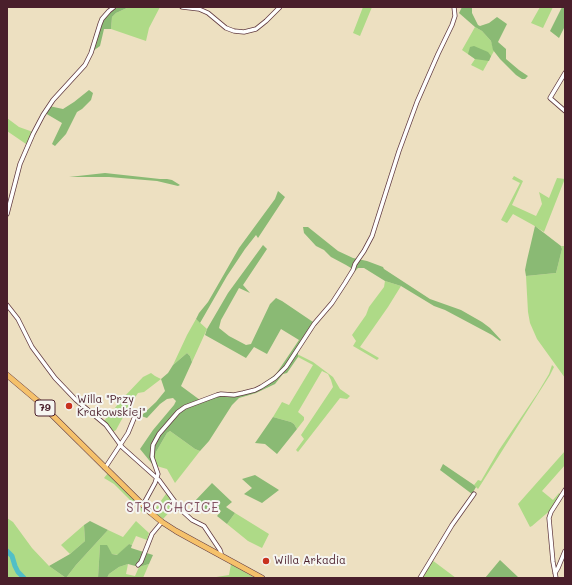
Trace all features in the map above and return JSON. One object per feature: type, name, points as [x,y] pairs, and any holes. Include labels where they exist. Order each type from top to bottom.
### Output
[{"type":"main road","name":"79","points":[[7,375],[39,402],[162,522],[262,578]]},
{"type":"street","points":[[7,214],[20,164],[42,115],[53,100],[85,65],[91,53],[102,19],[114,7]]},
{"type":"street","points":[[182,7],[199,9],[208,13],[226,28],[244,32],[256,29],[280,7]]},
{"type":"street","points":[[143,505],[157,478],[158,473],[152,457],[152,445],[159,434],[178,412],[185,407],[213,396],[221,394],[234,395],[261,387],[275,378],[286,367],[314,324],[336,297],[351,273],[372,236],[399,151],[417,102],[452,25],[455,16],[454,7]]},
{"type":"street","points":[[565,73],[550,98],[565,111]]},
{"type":"street","points":[[7,305],[18,319],[32,347],[55,378],[76,400],[106,425],[120,444],[141,465],[157,478],[181,510],[192,520],[205,526],[220,550],[220,555]]},
{"type":"street","points":[[105,468],[128,433],[135,416]]},
{"type":"street","points":[[556,578],[549,518],[551,512],[565,490]]},
{"type":"street","points":[[420,578],[452,525],[474,494]]},
{"type":"street","points":[[138,565],[141,562],[152,534],[162,522]]},
{"type":"street","points":[[555,573],[565,551]]},
{"type":"green space","points":[[118,7],[129,7],[116,13],[112,17],[111,29],[104,29],[100,46],[93,51],[101,23],[105,16]]},
{"type":"green space","points":[[129,7],[160,7],[149,28],[146,41],[111,29],[112,17],[116,13]]},
{"type":"green space","points":[[363,7],[372,7],[360,36],[353,33]]},
{"type":"green space","points":[[462,7],[472,7],[472,13],[480,26],[489,23],[497,17],[507,24],[498,42],[506,49],[506,59],[528,76],[525,79],[522,79],[516,75],[500,59],[493,50],[491,41],[482,31],[459,13]]},
{"type":"green space","points":[[540,7],[553,7],[543,28],[531,23]]},
{"type":"green space","points":[[562,7],[565,7],[565,26],[559,38],[550,31]]},
{"type":"green space","points":[[475,27],[482,31],[491,41],[494,51],[483,71],[471,65],[475,59],[462,50]]},
{"type":"green space","points":[[474,46],[488,52],[491,56],[489,61],[475,59],[468,54],[470,47]]},
{"type":"green space","points":[[89,90],[93,93],[91,100],[77,112],[66,134],[55,146],[52,144],[62,123],[45,113],[49,106],[63,109]]},
{"type":"green space","points":[[7,118],[19,127],[33,132],[26,144],[7,131]]},
{"type":"green space","points":[[105,173],[167,179],[180,185],[178,186],[157,181],[109,177],[69,177]]},
{"type":"green space","points":[[514,176],[523,181],[512,205],[536,216],[542,204],[539,192],[549,198],[557,178],[565,179],[544,232],[513,214],[507,223],[501,220],[520,183],[512,179]]},
{"type":"green space","points":[[278,191],[285,197],[258,238],[256,235],[245,249],[227,276],[200,323],[196,319],[199,313],[208,302],[239,248],[275,199]]},
{"type":"green space","points":[[535,226],[561,246],[562,249],[556,273],[526,276],[525,270]]},
{"type":"green space","points":[[303,227],[308,227],[338,251],[353,258],[383,267],[430,299],[461,310],[490,328],[501,340],[500,341],[492,335],[445,310],[434,306],[401,286],[385,281],[364,268],[358,268],[353,273],[351,268],[331,257],[324,250],[316,246],[304,233]]},
{"type":"green space","points":[[263,245],[267,249],[243,285],[250,293],[239,288],[221,320],[219,328],[229,336],[246,345],[251,344],[270,304],[276,298],[316,324],[298,351],[298,357],[287,373],[283,374],[275,384],[256,393],[239,398],[232,405],[209,441],[200,451],[170,431],[167,433],[156,452],[153,465],[140,449],[176,401],[173,398],[167,399],[147,418],[141,416],[165,391],[161,379],[168,373],[173,365],[187,353],[192,362],[181,386],[200,400],[220,392],[237,393],[261,385],[276,374],[299,340],[281,329],[267,354],[254,347],[246,358],[205,335],[228,293]]},
{"type":"green space","points":[[561,246],[565,246],[565,378],[537,339],[530,323],[526,276],[556,273],[562,249]]},
{"type":"green space","points":[[385,281],[401,286],[360,347],[379,358],[377,360],[353,346],[356,341],[352,335],[366,315],[369,307],[384,287]]},
{"type":"green space","points":[[196,319],[207,329],[192,362],[187,353],[173,365],[187,335]]},
{"type":"green space","points":[[297,354],[313,362],[333,377],[340,389],[350,396],[347,399],[340,398],[298,452],[296,450],[304,439],[301,435],[333,387],[328,374],[322,371],[298,412],[304,417],[304,420],[297,429],[291,422],[273,417],[282,402],[289,405],[313,365],[298,357]]},
{"type":"green space","points":[[552,365],[554,367],[550,375],[478,489],[474,485],[478,480],[481,481],[499,450],[537,394],[549,374]]},
{"type":"green space","points":[[151,373],[161,379],[144,392],[138,393],[116,430],[113,432],[104,421],[143,377]]},
{"type":"green space","points":[[273,417],[291,422],[297,429],[277,454],[265,444],[255,443]]},
{"type":"green space","points":[[170,431],[200,451],[175,483],[167,469],[153,465],[156,452],[167,433]]},
{"type":"green space","points":[[565,451],[565,465],[542,491],[553,500],[559,493],[561,495],[553,508],[530,527],[518,504]]},
{"type":"green space","points":[[443,464],[476,487],[472,494],[440,470]]},
{"type":"green space","points":[[108,473],[144,509],[142,512],[114,484],[104,478]]},
{"type":"green space","points":[[255,475],[279,490],[262,503],[244,494],[252,488],[242,479]]},
{"type":"green space","points":[[212,483],[232,502],[226,507],[235,513],[227,524],[217,516],[221,511],[214,505],[206,514],[194,502]]},
{"type":"green space","points":[[168,491],[174,499],[172,502],[175,506],[163,519],[153,512]]},
{"type":"green space","points":[[235,513],[269,534],[262,548],[248,541],[227,524]]},
{"type":"green space","points":[[7,518],[13,522],[32,548],[49,566],[66,578],[7,578]]},
{"type":"green space","points":[[90,521],[108,530],[66,578],[49,566],[70,554],[85,541],[84,525]]},
{"type":"green space","points":[[136,521],[149,533],[147,540],[136,536],[132,545],[129,544],[118,555],[112,554],[100,545],[98,578],[66,578],[108,530],[123,537]]},
{"type":"green space","points":[[84,525],[85,541],[70,554],[61,545]]},
{"type":"green space","points":[[129,544],[132,545],[131,548],[153,555],[149,564],[139,567],[128,564],[119,567],[109,574],[107,578],[98,578],[100,545],[107,545],[112,554],[117,555]]},
{"type":"green space","points":[[432,560],[456,578],[422,578]]},
{"type":"green space","points":[[500,560],[518,577],[518,578],[485,578]]},
{"type":"green space","points":[[128,564],[126,574],[135,576],[139,567],[149,564],[143,578],[107,578],[109,574],[119,567]]},
{"type":"green space","points":[[231,564],[255,578],[210,578],[229,575]]},
{"type":"waterway","points":[[7,551],[12,556],[18,572],[24,578]]},
{"type":"place","name":"Willa \"Przy Krakowskiej\"","points":[[69,406]]},
{"type":"place","name":"Willa Arkadia","points":[[266,561]]},
{"type":"district","name":"STROCHCICE","points":[[173,508]]}]
